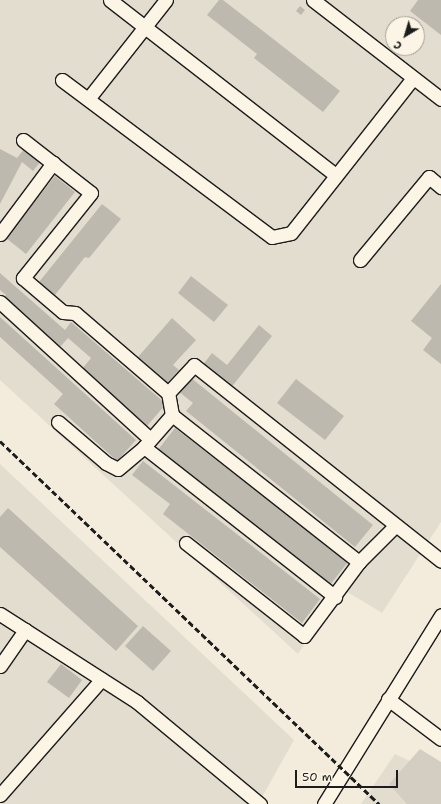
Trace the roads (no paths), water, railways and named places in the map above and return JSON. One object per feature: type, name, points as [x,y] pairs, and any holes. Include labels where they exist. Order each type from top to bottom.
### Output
[{"type":"street","points":[[110,0],[336,175]]},
{"type":"street","points":[[88,99],[166,0]]},
{"type":"street","points":[[313,0],[441,99]]},
{"type":"street","points":[[62,80],[272,237],[291,233],[413,78]]},
{"type":"street","points":[[23,140],[91,193],[23,278],[63,312],[75,313],[168,393],[172,415],[358,562]]},
{"type":"street","points":[[0,234],[53,163]]},
{"type":"street","points":[[360,260],[429,177],[441,187]]},
{"type":"street","points":[[0,302],[147,443],[335,597]]},
{"type":"street","points":[[168,393],[194,365],[441,560]]},
{"type":"street","points":[[58,422],[106,463],[118,469],[147,443],[172,415]]},
{"type":"street","points":[[186,542],[304,636],[335,597],[358,562],[396,525]]},
{"type":"street","points":[[0,614],[102,680],[139,698],[260,804]]},
{"type":"street","points":[[324,804],[346,772],[388,700],[441,616]]},
{"type":"street","points":[[0,666],[25,630]]},
{"type":"street","points":[[0,795],[102,680]]},
{"type":"street","points":[[388,700],[441,739]]},
{"type":"railway","points":[[0,441],[379,804]]}]
